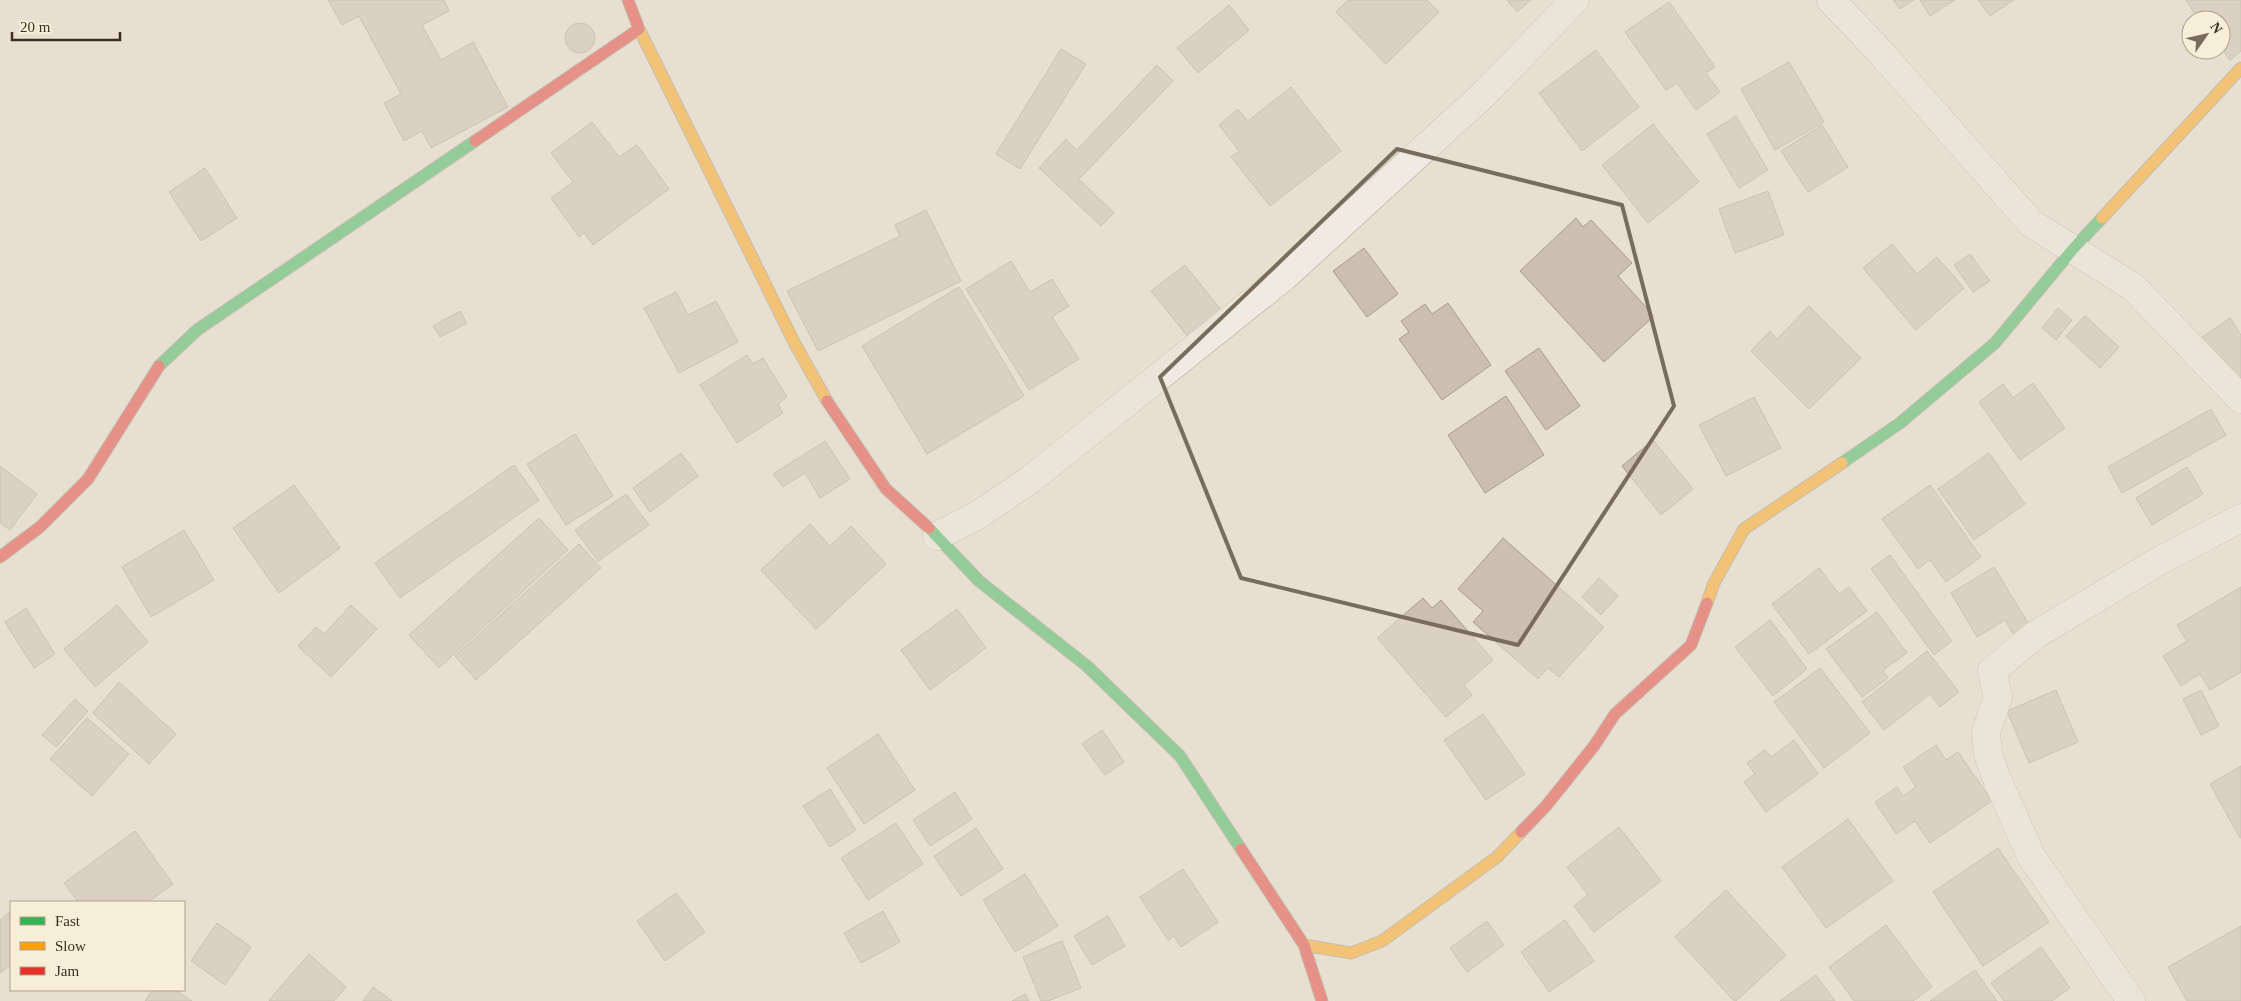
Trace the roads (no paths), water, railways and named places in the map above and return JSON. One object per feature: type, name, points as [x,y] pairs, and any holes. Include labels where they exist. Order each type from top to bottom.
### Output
[{"type":"street","points":[[628,0],[639,29],[795,344],[832,411],[886,488],[937,536],[979,581],[1087,666],[1180,756],[1304,945],[1322,1001]]},
{"type":"street","points":[[937,536],[978,515],[1031,479],[1285,276],[1485,93],[1575,0]]},
{"type":"street","points":[[1831,0],[1882,54],[2031,223],[2133,287],[2241,399]]},
{"type":"street","points":[[0,557],[40,527],[88,479],[158,367],[197,330],[639,29]]},
{"type":"street","points":[[1304,945],[1351,953],[1382,941],[1497,857],[1546,806],[1594,746],[1615,714],[1691,645],[1714,583],[1744,529],[1900,423],[1995,343],[2072,249],[2241,68]]},
{"type":"street","points":[[2131,1001],[2032,856],[1997,779],[1988,754],[1986,732],[1998,697],[1992,670],[2035,635],[2159,561],[2241,518]]}]
